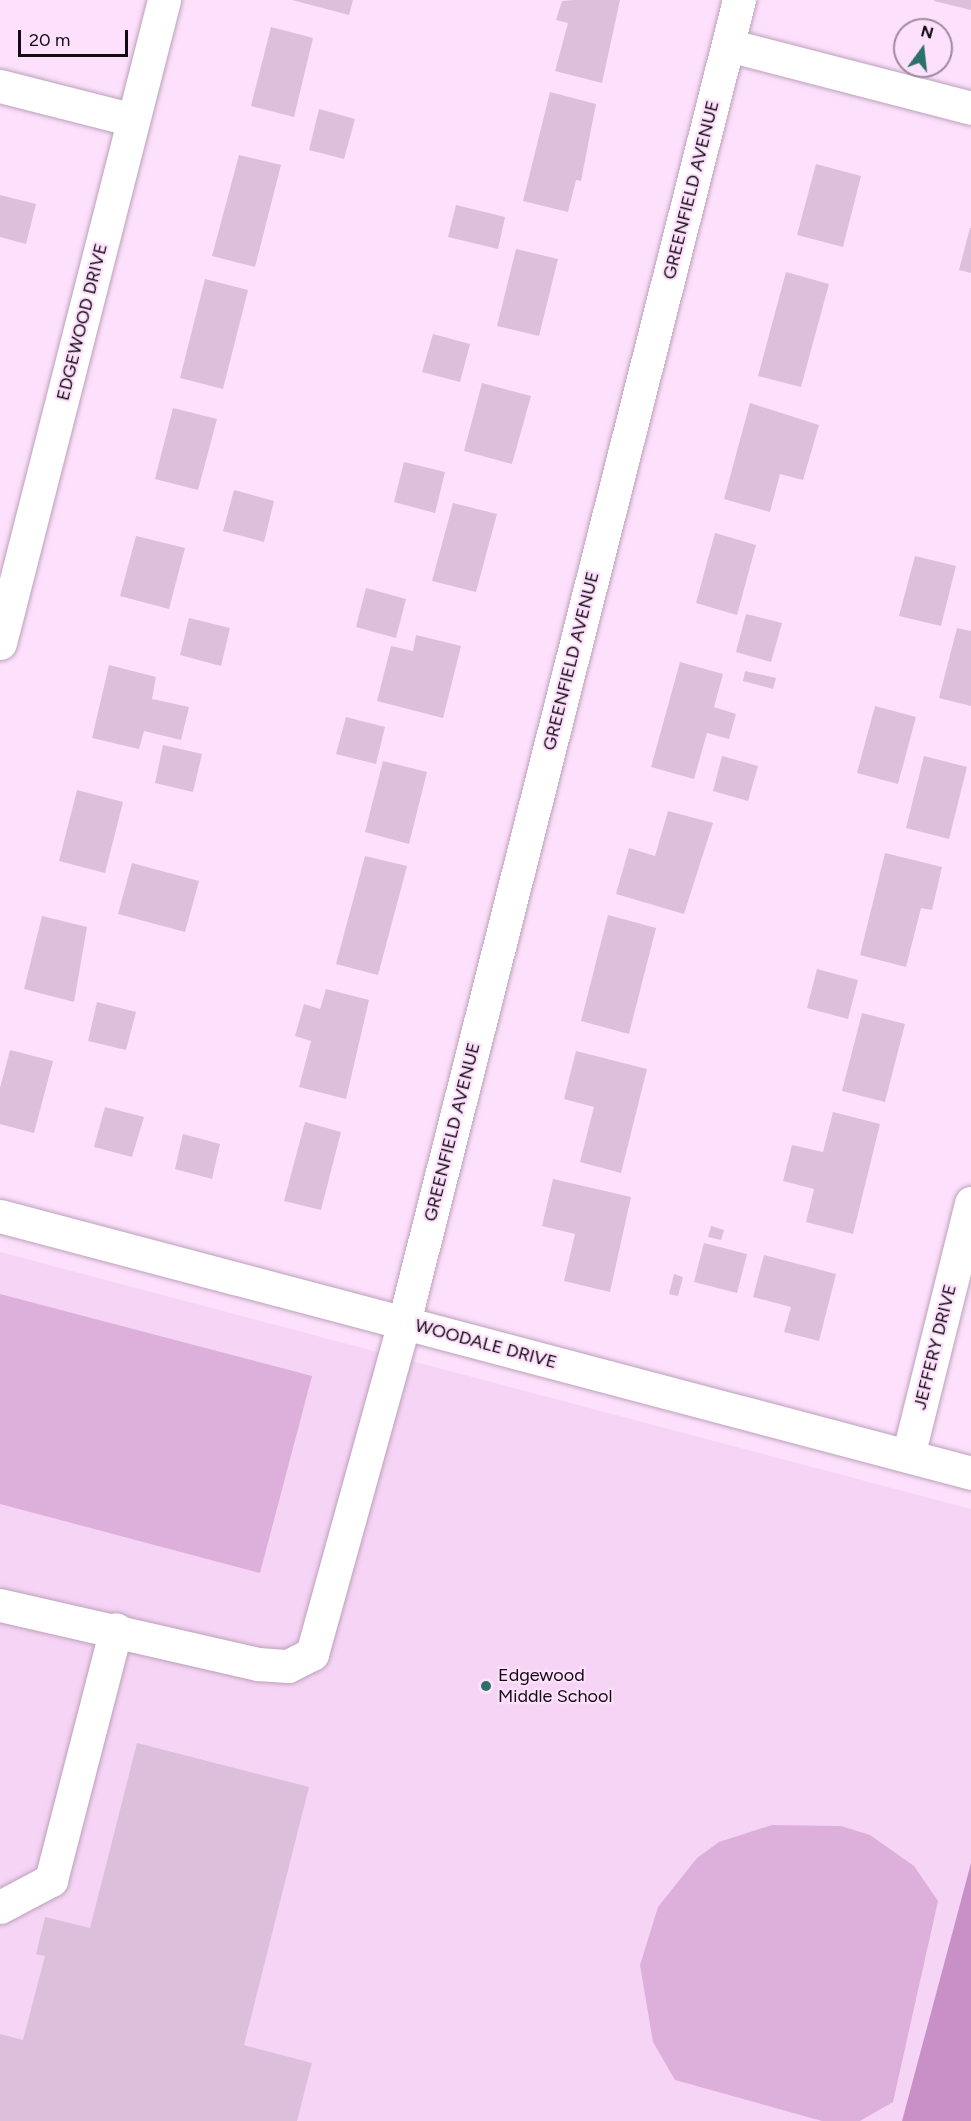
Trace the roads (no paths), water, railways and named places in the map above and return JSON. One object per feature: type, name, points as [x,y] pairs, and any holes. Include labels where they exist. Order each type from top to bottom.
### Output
[{"type":"street","name":"EDGEWOOD DRIVE","points":[[0,644],[164,0]]},
{"type":"street","name":"GREENFIELD AVENUE","points":[[0,1605],[116,1629],[258,1664],[288,1666],[312,1654],[404,1322],[739,0]]},
{"type":"street","points":[[728,45],[971,108]]},
{"type":"street","points":[[0,86],[133,120]]},
{"type":"street","name":"JEFFERY DRIVE","points":[[908,1456],[971,1203]]},
{"type":"street","name":"WOODALE DRIVE","points":[[0,1216],[971,1473]]},
{"type":"street","points":[[0,1907],[51,1880],[116,1629]]},
{"type":"place","name":"Edgewood Middle School","points":[[486,1686]]}]
